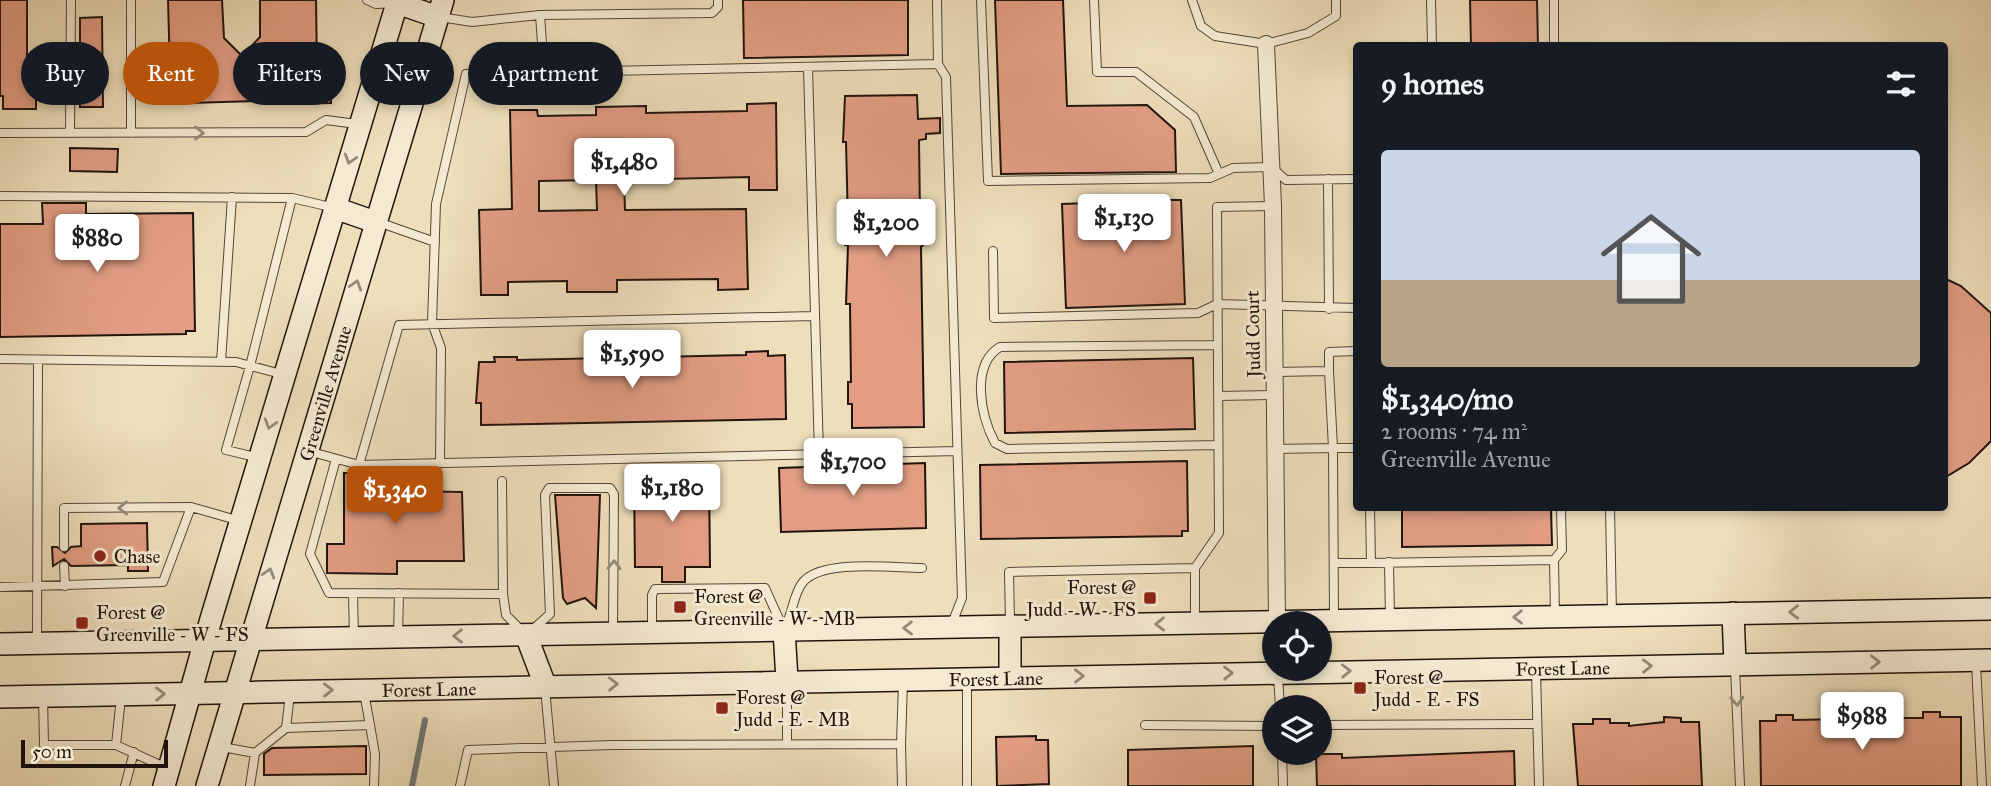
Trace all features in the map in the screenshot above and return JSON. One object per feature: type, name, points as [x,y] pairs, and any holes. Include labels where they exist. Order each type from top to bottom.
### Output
[{"type":"main road","points":[[166,777],[240,521],[397,1],[440,8]]},
{"type":"main road","name":"Greenville Avenue","points":[[207,786],[305,451],[440,8]]},
{"type":"main road","points":[[335,208],[375,222]]},
{"type":"main road","points":[[1334,621],[1991,609]]},
{"type":"main road","points":[[1733,613],[1735,664]]},
{"type":"main road","points":[[0,644],[1262,622]]},
{"type":"main road","points":[[1010,626],[1010,677]]},
{"type":"main road","points":[[784,630],[787,680]]},
{"type":"main road","points":[[526,635],[545,685]]},
{"type":"main road","name":"Forest Lane","points":[[1332,670],[1984,660]]},
{"type":"main road","name":"Forest Lane","points":[[0,697],[1262,671]]},
{"type":"street","name":"Judd Court","points":[[1266,44],[1274,304],[1277,611]]},
{"type":"lane","points":[[70,133],[71,0]]},
{"type":"lane","points":[[131,0],[131,133]]},
{"type":"lane","points":[[367,0],[376,4],[397,1]]},
{"type":"lane","points":[[440,8],[472,22],[540,16],[712,13],[718,8],[718,0]]},
{"type":"lane","points":[[937,0],[938,64],[946,77],[962,598],[951,627]]},
{"type":"lane","points":[[981,0],[988,181],[1210,178],[1233,168],[1271,167],[1286,180],[1353,179]]},
{"type":"lane","points":[[1094,0],[1097,72],[1136,72],[1194,117],[1219,174]]},
{"type":"lane","points":[[1192,0],[1201,26],[1215,36],[1266,44],[1308,33],[1336,16],[1336,0]]},
{"type":"lane","points":[[1431,0],[1432,42]]},
{"type":"lane","points":[[1554,0],[1554,42]]},
{"type":"lane","points":[[540,16],[542,42]]},
{"type":"lane","points":[[623,70],[938,64]]},
{"type":"lane","points":[[808,68],[819,454]]},
{"type":"lane","points":[[440,463],[441,348],[432,323],[436,204],[468,74]]},
{"type":"lane","points":[[0,133],[306,132],[326,120],[360,125]]},
{"type":"lane","points":[[1328,179],[1329,309]]},
{"type":"lane","points":[[0,195],[292,198],[335,208]]},
{"type":"lane","points":[[221,362],[232,197]]},
{"type":"lane","points":[[260,458],[226,450],[292,198]]},
{"type":"lane","points":[[1195,623],[1195,568],[1219,533],[1217,207],[1272,205]]},
{"type":"lane","points":[[375,222],[435,242]]},
{"type":"lane","points":[[993,251],[994,317],[1198,313],[1217,304],[1353,308]]},
{"type":"lane","points":[[359,466],[398,325],[815,316]]},
{"type":"lane","points":[[1217,345],[1000,347],[991,353],[983,369],[982,410],[995,443],[1007,449],[1218,444]]},
{"type":"lane","points":[[1334,621],[1333,448],[1329,352],[1353,351]]},
{"type":"lane","points":[[0,359],[221,362],[285,375]]},
{"type":"lane","points":[[37,643],[38,360]]},
{"type":"lane","points":[[1275,372],[1329,371]]},
{"type":"lane","points":[[1218,396],[1275,395]]},
{"type":"lane","points":[[1275,449],[1353,448]]},
{"type":"lane","points":[[305,451],[359,466],[957,451]]},
{"type":"lane","points":[[336,459],[310,554],[329,593],[503,594]]},
{"type":"lane","points":[[502,481],[503,594],[506,615],[526,635],[550,614],[545,495],[549,488],[610,488],[614,494],[613,634]]},
{"type":"lane","points":[[0,587],[163,582],[191,507]]},
{"type":"lane","points":[[64,547],[64,508],[191,507],[240,521]]},
{"type":"lane","points":[[1370,511],[1371,563]]},
{"type":"lane","points":[[1555,616],[1555,560],[1562,550],[1561,511]]},
{"type":"lane","points":[[1610,511],[1612,615]]},
{"type":"lane","points":[[1334,563],[1555,560]]},
{"type":"lane","points":[[1389,562],[1390,619]]},
{"type":"lane","points":[[64,566],[65,586]]},
{"type":"lane","points":[[784,630],[794,610],[795,596],[802,583],[821,569],[922,568]]},
{"type":"lane","points":[[1010,626],[1009,572],[1195,568]]},
{"type":"lane","points":[[652,633],[652,594],[655,589],[765,588],[784,630]]},
{"type":"lane","points":[[353,593],[354,638]]},
{"type":"lane","points":[[398,637],[399,593]]},
{"type":"lane","points":[[1982,786],[1984,660]]},
{"type":"lane","points":[[1735,664],[1740,786]]},
{"type":"lane","points":[[1536,668],[1539,786]]},
{"type":"lane","points":[[967,678],[967,786]]},
{"type":"lane","points":[[902,786],[903,679]]},
{"type":"lane","points":[[787,680],[788,744]]},
{"type":"lane","points":[[545,685],[554,786]]},
{"type":"lane","points":[[363,689],[375,754],[374,786]]},
{"type":"lane","points":[[286,728],[290,690]]},
{"type":"lane","points":[[116,745],[121,694]]},
{"type":"lane","points":[[43,696],[44,745],[116,745],[134,751],[166,777]]},
{"type":"lane","points":[[250,786],[255,753],[286,728],[370,724]]},
{"type":"lane","points":[[1332,725],[1538,724]]},
{"type":"lane","points":[[1145,725],[1262,726]]},
{"type":"lane","points":[[460,786],[468,750],[901,744]]},
{"type":"lane","points":[[219,746],[255,753]]},
{"type":"lane","points":[[125,786],[134,751]]},
{"type":"lane","points":[[1282,765],[1283,786]]},
{"type":"building","points":[[0,0],[27,0],[27,42],[21,42],[21,105],[36,105],[36,109],[3,109],[3,96],[0,96]]},
{"type":"building","points":[[168,0],[222,0],[224,38],[233,47],[233,102],[219,102],[219,42],[169,42]]},
{"type":"building","points":[[260,0],[316,0],[317,42],[255,42],[260,37]]},
{"type":"building","points":[[743,0],[908,0],[908,55],[744,58]]},
{"type":"building","points":[[995,0],[1063,0],[1067,106],[1147,105],[1175,130],[1176,172],[1001,174]]},
{"type":"building","points":[[1470,0],[1537,0],[1538,42],[1471,42]]},
{"type":"building","points":[[102,17],[102,42],[80,42],[80,18]]},
{"type":"building","points":[[917,95],[918,119],[940,118],[940,133],[926,134],[926,139],[919,140],[920,215],[934,214],[934,233],[921,247],[924,427],[852,428],[852,404],[848,404],[848,382],[851,382],[850,304],[846,304],[848,245],[845,245],[844,225],[848,225],[846,142],[843,142],[845,96]]},
{"type":"building","points":[[776,103],[777,190],[749,190],[749,177],[624,180],[625,210],[746,209],[748,289],[718,290],[718,279],[617,280],[617,292],[567,292],[567,281],[508,282],[508,295],[481,295],[479,210],[512,209],[510,110],[537,110],[538,116],[596,115],[596,107],[646,106],[646,113],[747,111],[747,104]],"holes":[[[596,180],[597,210],[539,211],[539,181]]]},
{"type":"building","points":[[80,105],[103,105],[103,107]]},
{"type":"building","points":[[70,148],[118,149],[117,172],[70,171]]},
{"type":"building","points":[[1181,200],[1185,304],[1066,308],[1062,204]]},
{"type":"building","points":[[42,203],[86,203],[86,214],[193,213],[195,331],[186,331],[186,334],[0,337],[0,224],[43,224]]},
{"type":"building","points":[[1948,280],[1961,286],[1991,313],[1991,441],[1969,463],[1948,476]]},
{"type":"building","points":[[768,351],[768,356],[785,355],[786,419],[481,425],[481,403],[476,403],[479,362],[495,362],[494,357],[517,357],[517,360],[746,355],[746,352]]},
{"type":"building","points":[[1193,358],[1195,429],[1005,433],[1004,362]]},
{"type":"building","points":[[1187,461],[1188,531],[1182,531],[1182,536],[981,539],[980,465]]},
{"type":"building","points":[[925,463],[926,528],[781,532],[779,468]]},
{"type":"building","points":[[344,473],[397,473],[397,485],[407,485],[407,491],[462,492],[464,561],[397,561],[397,574],[327,573],[327,544],[344,544]]},
{"type":"building","points":[[709,476],[710,567],[685,567],[685,582],[662,582],[662,567],[635,567],[634,477]]},
{"type":"building","points":[[555,495],[600,495],[596,608],[585,598],[567,604],[563,598]]},
{"type":"building","points":[[1402,511],[1551,511],[1552,545],[1402,547]]},
{"type":"building","name":"Chase","points":[[147,523],[148,571],[128,571],[128,565],[71,566],[64,559],[53,566],[52,547],[65,553],[71,547],[81,546],[81,524]]},
{"type":"building","points":[[1923,712],[1940,712],[1940,717],[1961,717],[1961,786],[1761,786],[1760,721],[1776,721],[1776,715],[1793,715],[1793,720],[1847,719],[1847,714],[1864,713],[1864,718],[1923,718]]},
{"type":"building","points":[[1664,717],[1681,718],[1681,722],[1699,722],[1702,786],[1578,786],[1573,724],[1593,724],[1593,719],[1610,719],[1610,723],[1629,723],[1629,726],[1664,722]]},
{"type":"building","points":[[1036,736],[1036,740],[1048,740],[1049,784],[997,786],[996,737]]},
{"type":"building","points":[[366,746],[366,774],[264,775],[264,754],[272,748]]},
{"type":"building","points":[[1253,746],[1253,786],[1128,786],[1128,750]]},
{"type":"building","points":[[1514,751],[1515,786],[1317,786],[1316,765],[1332,765],[1332,754],[1342,754],[1342,758]]},
{"type":"waterway","points":[[412,786],[425,720]]},
{"type":"place","name":"Chase","points":[[100,556]]},
{"type":"place","name":"Forest @ Judd - W - FS","points":[[1150,598]]},
{"type":"place","name":"Forest @ Greenville - W - MB","points":[[680,607]]},
{"type":"place","name":"Forest @ Greenville - W - FS","points":[[82,623]]},
{"type":"place","name":"Forest @ Judd - E - FS","points":[[1360,688]]},
{"type":"place","name":"Forest @ Judd - E - MB","points":[[722,708]]}]
